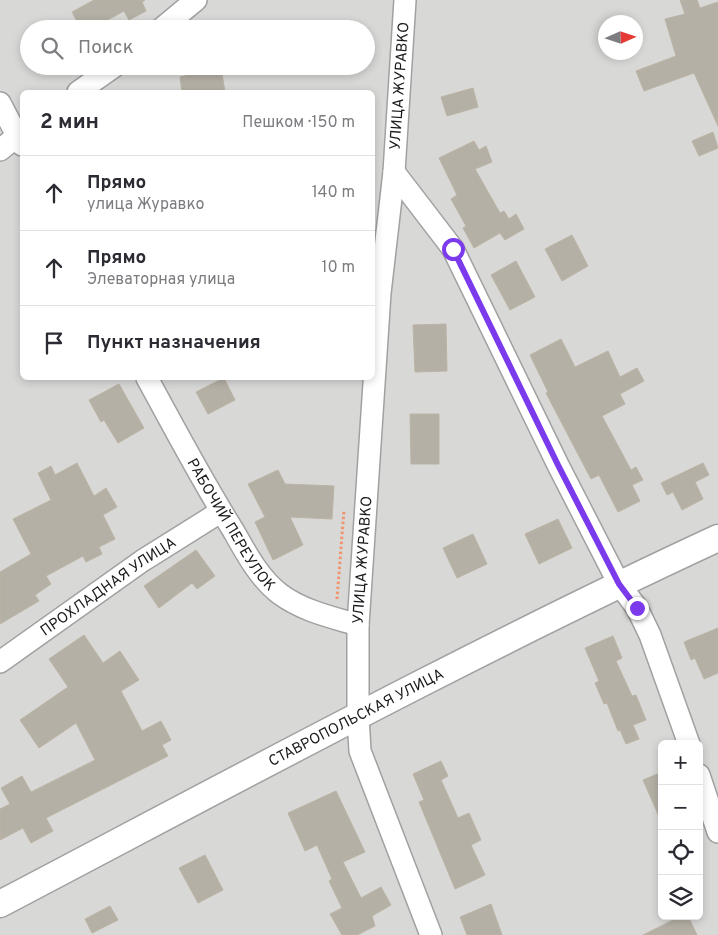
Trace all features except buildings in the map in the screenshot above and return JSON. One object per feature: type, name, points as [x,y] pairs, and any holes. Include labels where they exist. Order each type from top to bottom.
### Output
[{"type":"street","points":[[172,20],[196,0]]},
{"type":"street","name":"УЛИЦА ЖУРАВКО","points":[[375,368],[380,293],[394,172],[406,0]]},
{"type":"street","points":[[81,90],[102,75]]},
{"type":"street","points":[[0,103],[20,135]]},
{"type":"street","points":[[0,150],[20,138]]},
{"type":"street","name":"УЛИЦА ЖУРАВКО","points":[[394,172],[453,249],[558,465],[619,584],[637,608],[650,635],[688,740]]},
{"type":"street","name":"РАБОЧИЙ ПЕРЕУЛОК","points":[[148,380],[220,512],[261,575],[279,593],[296,604],[317,613],[358,625]]},
{"type":"street","name":"УЛИЦА ЖУРАВКО","points":[[374,380],[358,625],[360,751],[431,935]]},
{"type":"street","name":"ПРОХЛАДНАЯ УЛИЦА","points":[[0,662],[142,561],[220,512]]},
{"type":"street","name":"СТАВРОПОЛЬСКАЯ УЛИЦА","points":[[0,904],[358,716],[619,584],[718,538]]},
{"type":"street","points":[[702,785],[718,832]]},
{"type":"shaded area","points":[[0,0],[718,0],[718,935],[0,935]]},
{"type":"route","points":[[453,249],[558,465],[619,584],[637,608]]}]
